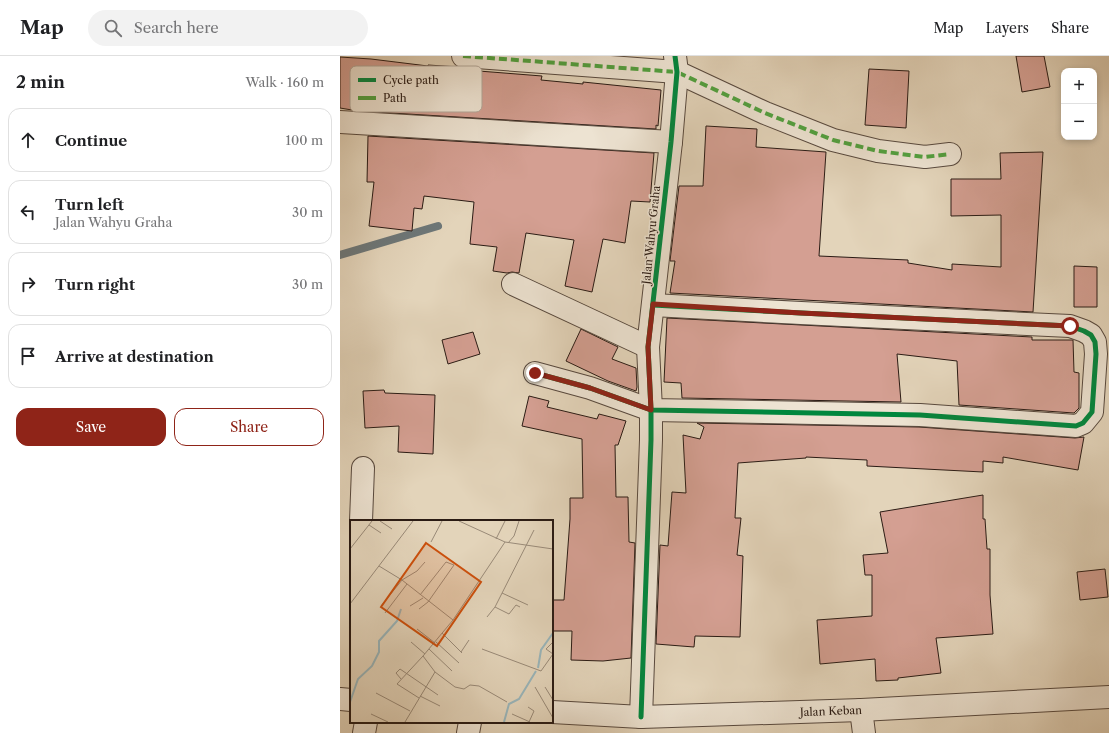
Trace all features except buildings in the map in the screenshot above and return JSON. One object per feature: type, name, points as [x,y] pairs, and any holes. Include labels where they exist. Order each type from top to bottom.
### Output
[{"type":"street","points":[[463,56],[676,64],[765,114],[833,140],[878,151],[925,157],[950,154]]},
{"type":"street","name":"Jalan Wahyu Graha","points":[[641,717],[648,486],[651,440],[648,347],[671,142],[676,64]]},
{"type":"street","points":[[340,122],[671,142]]},
{"type":"street","points":[[513,284],[648,347]]},
{"type":"street","points":[[535,373],[590,388],[651,410],[920,415],[1076,426],[1083,423],[1092,412],[1096,354],[1094,342],[1091,335],[1084,330],[1070,326],[653,304]]},
{"type":"street","points":[[361,520],[363,468]]},
{"type":"street","name":"Jalan Keban","points":[[553,712],[641,717],[861,710],[1109,698]]},
{"type":"street","points":[[340,699],[350,700]]},
{"type":"street","points":[[861,710],[864,733]]},
{"type":"street","points":[[364,733],[366,723]]},
{"type":"street","points":[[468,733],[470,723]]},
{"type":"waterway","points":[[340,255],[438,226]]},
{"type":"marked path","points":[[463,56],[677,72],[765,113],[833,140],[878,151],[925,157],[950,154]]},
{"type":"cycle path","points":[[641,717],[651,440],[648,347],[671,142],[677,72],[675,56]]},
{"type":"cycle path","points":[[535,373],[590,388],[651,410],[920,415],[1076,426],[1083,423],[1092,412],[1096,354],[1095,342],[1091,335],[1070,326],[653,305]]},
{"type":"route","points":[[535,373],[590,388],[651,410],[648,347],[653,304],[1070,326]]}]
